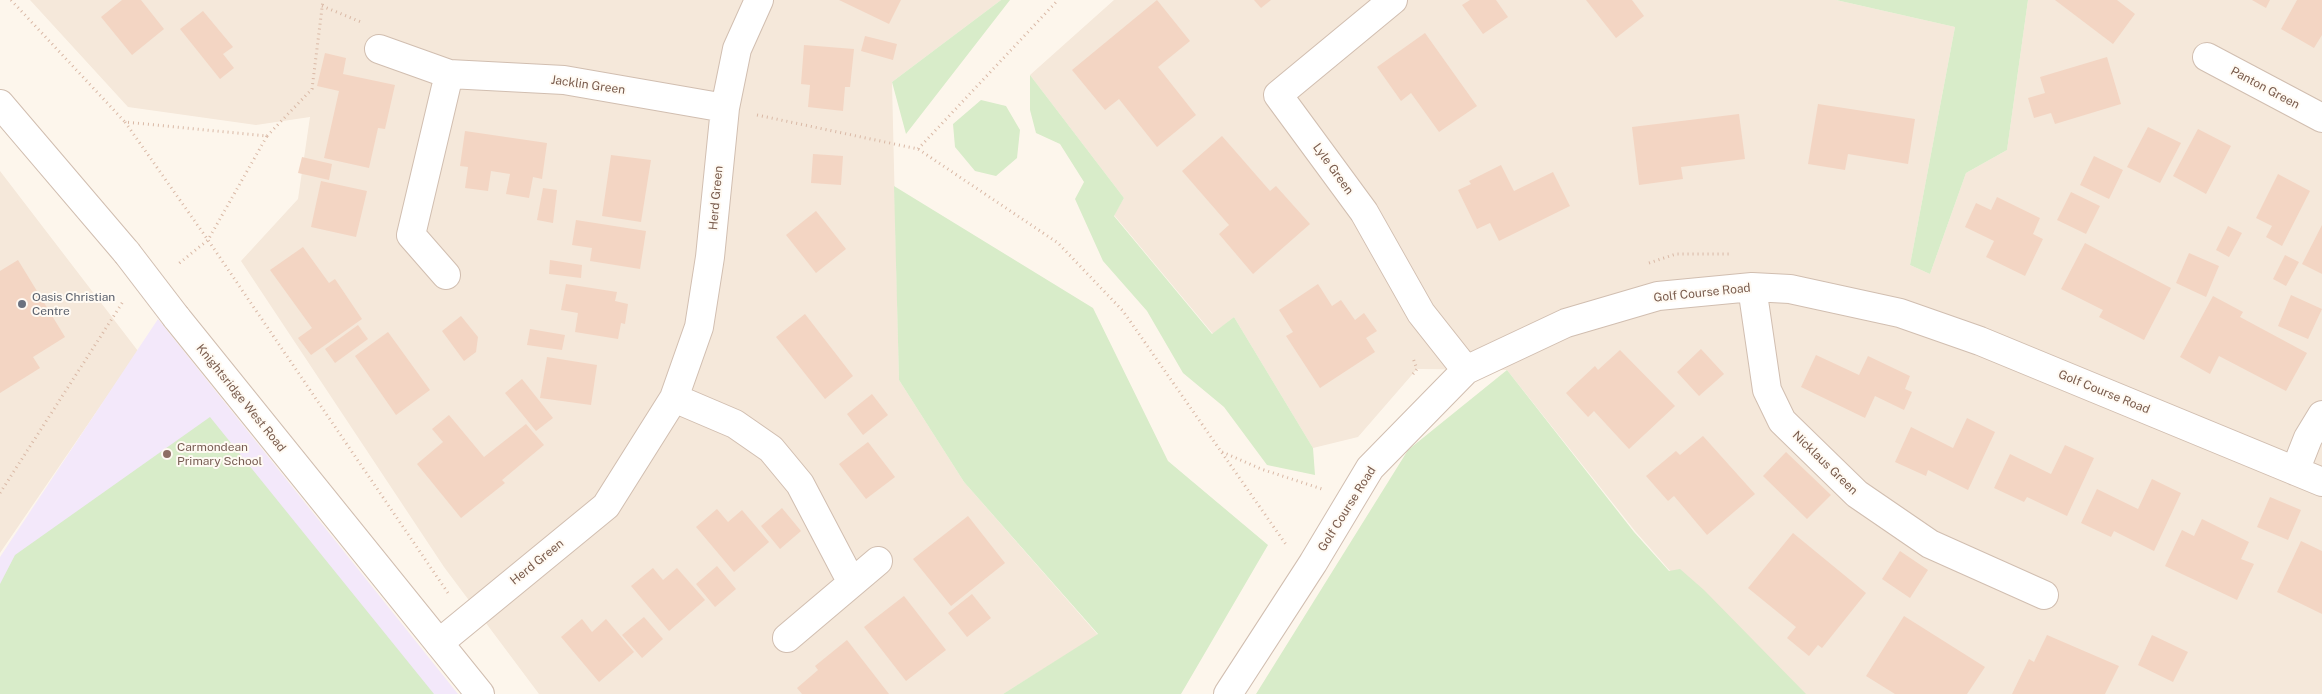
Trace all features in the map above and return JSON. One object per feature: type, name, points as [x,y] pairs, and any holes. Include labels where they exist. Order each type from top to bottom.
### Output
[{"type":"street","name":"Herd Green","points":[[439,643],[606,506],[674,398],[699,327],[710,257],[725,108],[737,49],[759,0]]},
{"type":"street","name":"Lyle Green","points":[[1393,0],[1278,94],[1364,212],[1421,313],[1466,370]]},
{"type":"street","name":"Jacklin Green","points":[[379,49],[449,74],[564,80],[725,108]]},
{"type":"street","name":"Panton Green","points":[[2207,57],[2322,118]]},
{"type":"street","points":[[446,275],[411,235],[449,74]]},
{"type":"street","name":"Knightsridge West Road","points":[[0,104],[127,254],[480,694]]},
{"type":"street","name":"Golf Course Road","points":[[1228,694],[1313,564],[1370,468],[1466,370],[1566,323],[1649,298],[1752,287],[1790,289],[1900,313],[1988,345],[2322,482]]},
{"type":"street","name":"Nicklaus Green","points":[[1752,287],[1767,390],[1782,421],[1857,494],[1930,544],[2044,595]]},
{"type":"street","points":[[674,398],[734,424],[772,450],[800,484],[852,582]]},
{"type":"street","points":[[2295,471],[2308,438],[2322,415]]},
{"type":"street","points":[[787,638],[878,561]]},
{"type":"path","points":[[267,136],[312,88],[323,0]]},
{"type":"path","points":[[918,149],[1058,0]]},
{"type":"path","points":[[322,6],[362,22],[379,49]]},
{"type":"path","points":[[725,108],[918,149],[1058,243],[1122,311],[1222,452],[1284,544],[1313,564]]},
{"type":"path","points":[[124,122],[208,240],[466,620]]},
{"type":"path","points":[[1641,265],[1676,254],[1734,254]]},
{"type":"path","points":[[1412,353],[1417,369],[1412,376]]},
{"type":"path","points":[[1222,452],[1261,469],[1322,489]]},
{"type":"path","points":[[1317,497],[1327,482]]},
{"type":"path","points":[[1279,552],[1290,536]]},
{"type":"shaded area","points":[[30,0],[1001,0],[892,82],[899,380],[964,482],[1098,635],[1003,694],[539,694],[444,567],[241,261],[298,199],[310,117],[256,125],[128,107]]},
{"type":"shaded area","points":[[1114,0],[1836,0],[1955,27],[1910,265],[1930,274],[1966,173],[2007,150],[2028,0],[2322,0],[2322,694],[1793,694],[1700,605],[1635,531],[1507,370],[1417,369],[1358,437],[1313,448],[1234,317],[1213,334],[1114,215],[1124,198],[1030,75]]},
{"type":"shaded area","points":[[0,171],[138,351],[0,553]]},
{"type":"shaded area","name":"Carmondean Primary School","points":[[158,319],[458,694],[0,694],[0,557]]},
{"type":"green space","points":[[1001,0],[1010,0],[906,134],[892,82]]},
{"type":"green space","points":[[1836,0],[2028,0],[2007,150],[1966,173],[1930,274],[1910,265],[1955,27]]},
{"type":"green space","points":[[1030,75],[1124,198],[1114,216],[1212,334],[1234,317],[1313,448],[1315,475],[1267,465],[1224,407],[1183,373],[1147,311],[1103,261],[1075,199],[1084,182],[1060,144],[1036,133],[1030,110]]},
{"type":"green space","points":[[981,100],[1006,106],[1020,130],[1017,158],[996,176],[975,171],[955,147],[953,124]]},
{"type":"green space","points":[[894,186],[1093,308],[1168,461],[1268,545],[1181,694],[1003,694],[1098,634],[964,482],[899,380]]},
{"type":"green space","points":[[1507,370],[1634,532],[1669,571],[1680,569],[1704,590],[1806,694],[1256,694],[1408,450]]},
{"type":"green space","name":"Carmondean Primary School","points":[[210,417],[434,694],[0,694],[0,584],[15,555]]},
{"type":"building","points":[[122,0],[141,0],[164,29],[132,55],[101,17]]},
{"type":"building","points":[[839,0],[901,0],[889,24]]},
{"type":"building","points":[[1157,0],[1190,41],[1158,67],[1196,115],[1157,147],[1119,99],[1105,110],[1072,70]]},
{"type":"building","points":[[1254,0],[1271,0],[1261,8]]},
{"type":"building","points":[[1470,0],[1496,0],[1508,17],[1483,34],[1462,5]]},
{"type":"building","points":[[1586,0],[1632,0],[1644,16],[1616,38]]},
{"type":"building","points":[[2055,0],[2117,0],[2135,14],[2113,44]]},
{"type":"building","points":[[2252,0],[2270,0],[2266,8]]},
{"type":"building","points":[[2297,0],[2322,0],[2322,35],[2314,48],[2281,29]]},
{"type":"building","points":[[203,11],[233,47],[223,54],[234,68],[220,79],[180,29]]},
{"type":"building","points":[[1425,33],[1477,106],[1439,132],[1411,93],[1401,101],[1377,67]]},
{"type":"building","points":[[865,36],[897,44],[893,60],[861,51]]},
{"type":"building","points":[[804,45],[854,49],[850,87],[845,87],[843,111],[808,107],[810,85],[801,84]]},
{"type":"building","points":[[325,53],[346,58],[343,74],[395,85],[385,129],[378,128],[369,168],[324,158],[339,91],[317,86]]},
{"type":"building","points":[[2107,57],[2121,104],[2055,124],[2051,113],[2034,118],[2028,98],[2045,93],[2040,77]]},
{"type":"building","points":[[1818,104],[1915,119],[1908,164],[1848,154],[1845,170],[1808,164]]},
{"type":"building","points":[[1739,114],[1745,159],[1681,167],[1683,179],[1639,185],[1632,127]]},
{"type":"building","points":[[2148,127],[2181,143],[2160,183],[2127,167]]},
{"type":"building","points":[[2198,129],[2231,146],[2206,194],[2173,176]]},
{"type":"building","points":[[465,131],[547,143],[542,179],[533,177],[529,198],[506,194],[510,174],[491,171],[488,191],[465,188],[468,167],[460,166]]},
{"type":"building","points":[[1222,136],[1270,191],[1276,186],[1310,224],[1253,274],[1219,234],[1229,225],[1182,171]]},
{"type":"building","points":[[813,154],[843,156],[841,185],[811,183]]},
{"type":"building","points":[[611,155],[651,160],[641,222],[602,216]]},
{"type":"building","points":[[2094,156],[2123,170],[2109,199],[2080,185]]},
{"type":"building","points":[[302,157],[332,164],[329,180],[298,173]]},
{"type":"building","points":[[1501,165],[1514,191],[1553,172],[1570,206],[1499,241],[1490,223],[1477,229],[1458,190],[1471,184],[1469,181]]},
{"type":"building","points":[[2278,174],[2310,191],[2282,246],[2266,237],[2272,226],[2256,218]]},
{"type":"building","points":[[321,181],[367,191],[356,237],[311,227]]},
{"type":"building","points":[[543,188],[557,190],[553,223],[537,220]]},
{"type":"building","points":[[2071,192],[2100,206],[2086,234],[2057,220]]},
{"type":"building","points":[[1997,197],[2040,218],[2033,234],[2043,239],[2025,276],[1986,257],[1994,241],[1965,227],[1976,203],[1991,210]]},
{"type":"building","points":[[816,211],[846,249],[816,273],[786,235]]},
{"type":"building","points":[[576,220],[646,231],[640,269],[590,261],[592,248],[572,245]]},
{"type":"building","points":[[2322,225],[2322,274],[2302,264]]},
{"type":"building","points":[[2228,226],[2242,233],[2229,257],[2216,250]]},
{"type":"building","points":[[2085,243],[2171,288],[2144,340],[2099,317],[2103,310],[2061,289]]},
{"type":"building","points":[[303,247],[329,283],[335,279],[362,319],[311,355],[298,338],[312,328],[270,270]]},
{"type":"building","points":[[2189,253],[2219,266],[2206,297],[2176,283]]},
{"type":"building","points":[[2285,255],[2299,262],[2286,286],[2273,279]]},
{"type":"building","name":"Oasis Christian Centre","points":[[18,260],[65,337],[33,357],[40,368],[0,393],[0,271]]},
{"type":"building","points":[[550,260],[582,265],[581,278],[549,274]]},
{"type":"building","points":[[566,284],[617,292],[615,301],[628,304],[625,324],[621,323],[618,339],[575,332],[578,313],[561,310]]},
{"type":"building","points":[[1318,284],[1332,306],[1341,300],[1355,320],[1364,313],[1377,331],[1366,338],[1375,352],[1320,388],[1286,336],[1293,332],[1279,310]]},
{"type":"building","points":[[2291,295],[2322,309],[2308,339],[2278,326]]},
{"type":"building","points":[[2213,296],[2243,312],[2240,317],[2307,353],[2286,391],[2219,356],[2210,374],[2180,357]]},
{"type":"building","points":[[805,314],[853,376],[825,399],[776,337]]},
{"type":"building","points":[[461,316],[478,337],[476,352],[464,361],[442,331]]},
{"type":"building","points":[[358,325],[368,339],[335,363],[325,349]]},
{"type":"building","points":[[530,329],[565,335],[562,350],[527,345]]},
{"type":"building","points":[[388,332],[430,390],[396,415],[355,356]]},
{"type":"building","points":[[1701,349],[1724,374],[1699,396],[1677,372]]},
{"type":"building","points":[[1620,350],[1675,406],[1629,449],[1594,411],[1588,417],[1566,393],[1595,366],[1598,370]]},
{"type":"building","points":[[1816,355],[1859,375],[1868,356],[1910,376],[1905,389],[1912,392],[1904,410],[1875,396],[1865,418],[1801,387]]},
{"type":"building","points":[[547,357],[597,365],[591,405],[540,398]]},
{"type":"building","points":[[522,379],[553,418],[536,431],[505,393]]},
{"type":"building","points":[[872,394],[888,415],[863,435],[847,414]]},
{"type":"building","points":[[449,415],[484,457],[526,424],[544,445],[502,480],[505,483],[461,518],[417,464],[443,442],[432,429]]},
{"type":"building","points":[[1967,418],[1995,432],[1968,490],[1928,470],[1926,476],[1895,462],[1911,427],[1953,448]]},
{"type":"building","points":[[1703,436],[1755,494],[1707,535],[1674,496],[1668,501],[1646,476],[1676,451],[1680,455]]},
{"type":"building","points":[[868,442],[895,477],[866,499],[839,464]]},
{"type":"building","points":[[2065,445],[2094,458],[2067,516],[2027,497],[2024,502],[1994,488],[2010,454],[2051,474]]},
{"type":"building","points":[[1786,452],[1831,495],[1807,519],[1763,476]]},
{"type":"building","points":[[2152,479],[2181,493],[2154,551],[2114,531],[2111,537],[2081,523],[2097,489],[2138,509]]},
{"type":"building","points":[[2270,497],[2301,510],[2288,540],[2257,527]]},
{"type":"building","points":[[782,508],[801,531],[780,549],[761,526]]},
{"type":"building","points":[[717,509],[728,522],[742,510],[769,542],[734,572],[696,527]]},
{"type":"building","points":[[968,516],[1005,563],[951,606],[913,559]]},
{"type":"building","points":[[2202,519],[2249,542],[2241,559],[2254,564],[2237,600],[2165,566],[2182,530],[2194,536]]},
{"type":"building","points":[[1793,533],[1866,593],[1822,648],[1818,645],[1809,656],[1787,638],[1796,627],[1748,588]]},
{"type":"building","points":[[2301,541],[2322,551],[2322,614],[2277,592]]},
{"type":"building","points":[[1900,551],[1928,570],[1910,598],[1882,579]]},
{"type":"building","points":[[717,566],[736,589],[715,607],[696,584]]},
{"type":"building","points":[[653,568],[663,580],[677,568],[705,600],[669,631],[631,586]]},
{"type":"building","points":[[972,594],[991,618],[967,637],[948,613]]},
{"type":"building","points":[[904,596],[946,650],[906,681],[864,627]]},
{"type":"building","points":[[1904,616],[1985,667],[1967,694],[1895,694],[1866,676]]},
{"type":"building","points":[[644,617],[663,639],[642,658],[622,635]]},
{"type":"building","points":[[582,619],[592,632],[606,619],[634,652],[599,682],[561,637]]},
{"type":"building","points":[[2047,635],[2119,666],[2105,694],[2012,694],[2029,659],[2034,662]]},
{"type":"building","points":[[2152,635],[2188,652],[2173,682],[2138,665]]},
{"type":"building","points":[[847,640],[889,694],[802,694],[797,688],[818,670],[815,666]]},
{"type":"place","name":"Oasis Christian Centre","points":[[22,304]]},
{"type":"place","name":"Carmondean Primary School","points":[[167,454]]}]
